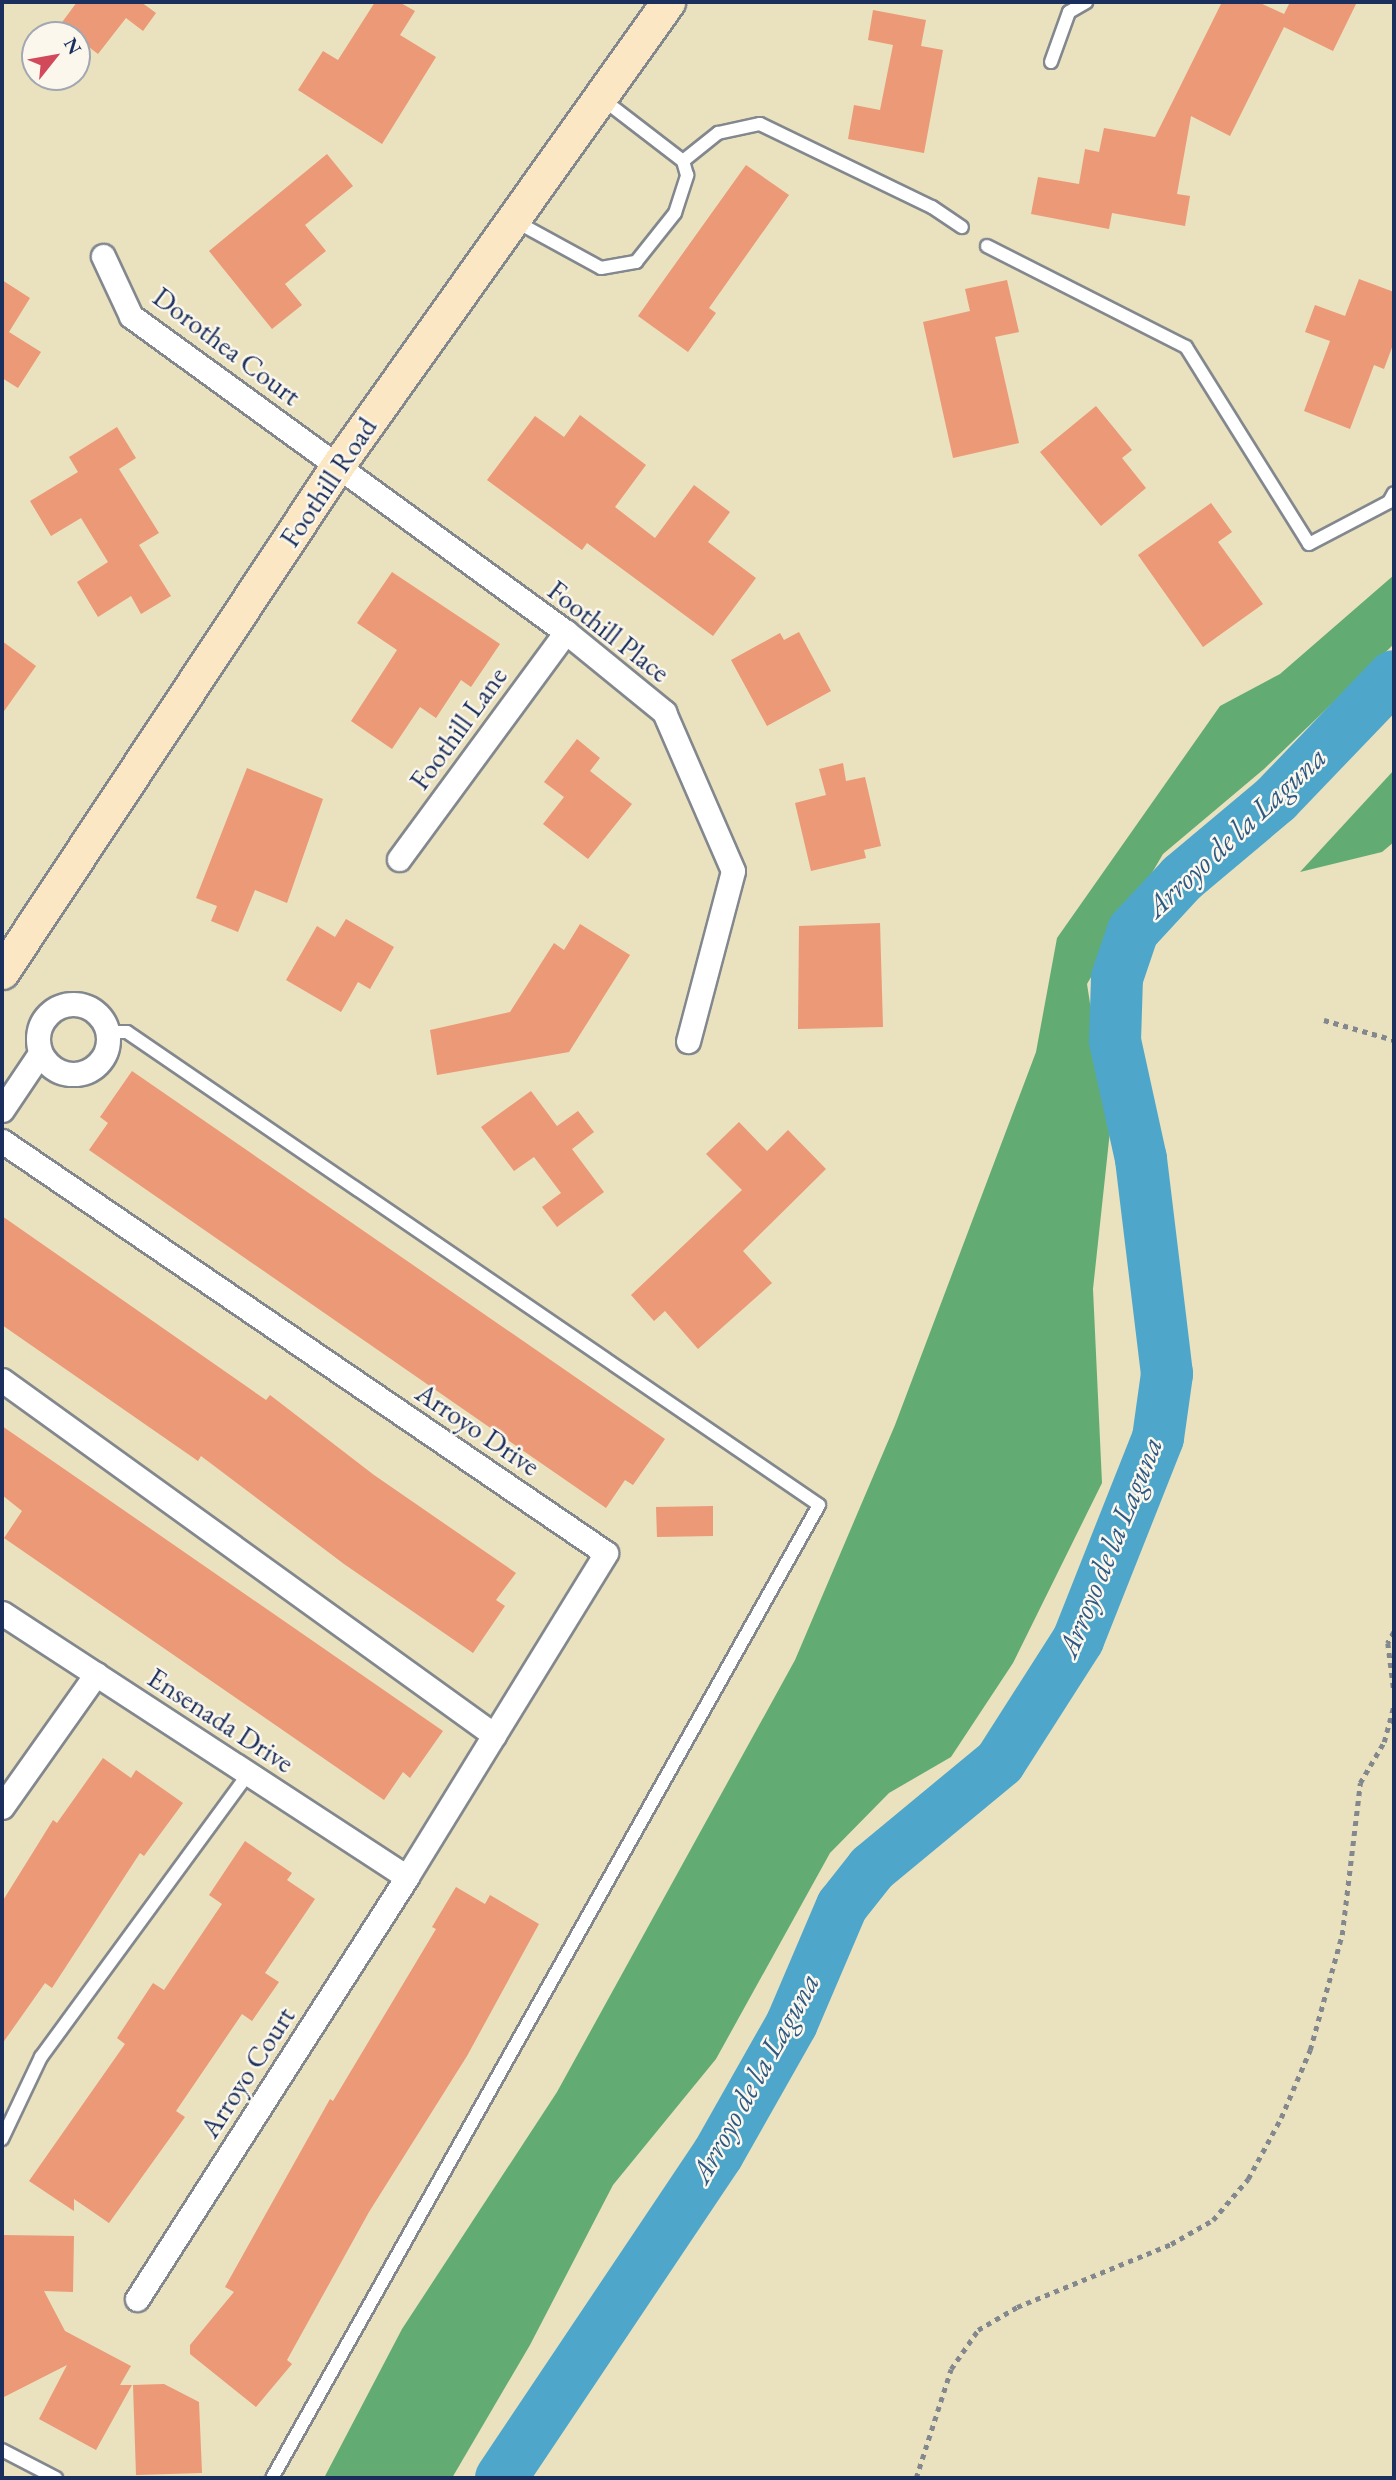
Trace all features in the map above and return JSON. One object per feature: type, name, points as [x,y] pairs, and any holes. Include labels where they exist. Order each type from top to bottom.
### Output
[{"type":"main road","name":"Foothill Road","points":[[2,972],[338,466],[668,2]]},
{"type":"street","name":"Dorothea Court","points":[[103,256],[131,316],[338,466]]},
{"type":"street","name":"Foothill Place","points":[[338,466],[566,632],[664,712],[733,871],[688,1041]]},
{"type":"street","name":"Foothill Lane","points":[[399,859],[566,632]]},
{"type":"street","points":[[2,1110],[39,1055],[37,1030],[54,1008],[89,1006],[105,1020],[109,1048],[85,1075],[64,1075],[39,1055]]},
{"type":"street","name":"Arroyo Drive","points":[[2,1141],[606,1553],[407,1877]]},
{"type":"street","points":[[2,1380],[494,1735]]},
{"type":"street","name":"Ensenada Drive","points":[[2,1613],[407,1877]]},
{"type":"street","points":[[2,1807],[96,1674]]},
{"type":"street","name":"Arroyo Court","points":[[137,2299],[407,1877]]},
{"type":"lane","points":[[1051,62],[1069,12],[1086,2]]},
{"type":"lane","points":[[513,220],[601,268],[636,262],[675,213],[687,175],[684,161],[600,97]]},
{"type":"lane","points":[[684,161],[719,133],[760,124],[932,206],[962,227]]},
{"type":"lane","points":[[987,246],[1186,347],[1308,544],[1389,502],[1394,493]]},
{"type":"lane","points":[[107,1032],[127,1032],[819,1505],[272,2478]]},
{"type":"lane","points":[[2,2139],[41,2057],[248,1773]]},
{"type":"lane","points":[[2,2449],[56,2478]]},
{"type":"path","points":[[1324,1020],[1394,1040]]},
{"type":"path","points":[[1394,1632],[1388,1643],[1394,1691]]},
{"type":"path","points":[[916,2478],[951,2369],[978,2330],[1017,2307],[1171,2244],[1213,2220],[1248,2179],[1281,2119],[1310,2050],[1342,1936],[1360,1783],[1384,1742],[1394,1705]]},
{"type":"green space","points":[[1394,575],[1394,644],[1264,769],[1163,854],[1087,984],[1110,1131],[1093,1289],[1102,1483],[1013,1663],[951,1757],[889,1793],[830,1853],[716,2059],[613,2185],[530,2345],[452,2478],[324,2478],[402,2329],[557,2092],[795,1660],[895,1425],[1036,1052],[1057,938],[1220,706],[1280,674]]},
{"type":"green space","points":[[1394,770],[1394,842],[1382,852],[1300,872]]},
{"type":"building","points":[[77,2],[141,2],[156,13],[143,31],[126,18],[98,54],[91,49],[91,21],[63,21]]},
{"type":"building","points":[[375,2],[399,2],[415,11],[400,35],[436,57],[382,144],[298,90],[323,51],[338,60]]},
{"type":"building","points":[[1222,2],[1258,2],[1284,14],[1290,2],[1357,2],[1333,51],[1284,27],[1230,136],[1191,116],[1177,194],[1190,196],[1185,226],[1112,213],[1109,229],[1031,214],[1038,177],[1079,184],[1085,149],[1099,152],[1104,128],[1155,137]]},
{"type":"building","points":[[873,10],[926,20],[921,46],[943,50],[924,153],[848,139],[854,105],[880,110],[893,45],[868,40]]},
{"type":"building","points":[[327,154],[353,186],[305,225],[326,251],[285,284],[302,305],[272,329],[209,251]]},
{"type":"building","points":[[746,165],[789,195],[709,308],[716,313],[688,352],[638,316]]},
{"type":"building","points":[[1359,279],[1394,292],[1394,342],[1384,369],[1374,365],[1350,429],[1304,411],[1330,341],[1305,332],[1315,305],[1345,316]]},
{"type":"building","points":[[2,280],[30,298],[9,332],[41,352],[18,388],[2,378]]},
{"type":"building","points":[[1007,280],[1019,332],[995,337],[1019,443],[953,458],[923,322],[970,311],[965,289]]},
{"type":"building","points":[[1096,406],[1132,450],[1122,458],[1146,488],[1101,526],[1040,452]]},
{"type":"building","points":[[580,415],[646,465],[615,507],[655,538],[694,485],[730,512],[708,542],[756,578],[713,636],[587,543],[582,550],[487,480],[535,416],[564,437]]},
{"type":"building","points":[[117,427],[136,458],[119,469],[159,533],[139,545],[171,596],[141,614],[131,596],[98,617],[77,582],[108,562],[81,518],[51,536],[30,501],[78,472],[69,457]]},
{"type":"building","points":[[1211,503],[1232,532],[1218,542],[1263,604],[1203,647],[1138,555]]},
{"type":"building","points":[[392,572],[500,644],[471,687],[461,680],[436,718],[420,707],[392,749],[351,721],[397,650],[357,623]]},
{"type":"building","points":[[799,632],[831,691],[767,726],[731,660],[780,633],[784,640]]},
{"type":"building","points":[[2,641],[36,666],[2,714]]},
{"type":"building","points":[[577,739],[600,758],[590,771],[632,804],[588,859],[543,824],[564,797],[544,782]]},
{"type":"building","points":[[843,763],[846,781],[865,777],[881,846],[864,850],[866,858],[811,871],[795,803],[826,795],[819,769]]},
{"type":"building","points":[[247,768],[323,799],[287,903],[255,890],[238,932],[211,921],[217,906],[196,898]]},
{"type":"building","points":[[346,919],[394,947],[370,989],[358,982],[341,1012],[286,980],[317,926],[335,937]]},
{"type":"building","points":[[880,923],[883,1027],[798,1029],[799,926]]},
{"type":"building","points":[[580,924],[630,955],[569,1052],[437,1075],[430,1030],[510,1012],[554,943],[564,950]]},
{"type":"building","points":[[132,1071],[665,1439],[633,1485],[625,1480],[606,1508],[89,1150],[108,1123],[100,1117]]},
{"type":"building","points":[[531,1091],[557,1126],[578,1111],[594,1132],[572,1149],[604,1192],[557,1227],[542,1207],[561,1193],[534,1157],[514,1171],[481,1127]]},
{"type":"building","points":[[739,1122],[767,1151],[788,1130],[826,1169],[743,1251],[772,1283],[698,1349],[665,1311],[654,1321],[631,1295],[742,1190],[706,1154]]},
{"type":"building","points":[[2,1216],[266,1400],[270,1395],[374,1475],[516,1573],[496,1600],[505,1606],[473,1653],[344,1564],[201,1456],[198,1461],[2,1325]]},
{"type":"building","points":[[2,1426],[443,1731],[410,1778],[403,1772],[384,1800],[4,1538],[22,1511],[2,1495]]},
{"type":"building","points":[[713,1506],[713,1536],[657,1537],[656,1507]]},
{"type":"building","points":[[103,1758],[131,1778],[136,1770],[183,1803],[144,1856],[140,1853],[52,1988],[45,1983],[2,2044],[2,1902],[53,1820],[57,1823]]},
{"type":"building","points":[[245,1841],[292,1873],[287,1880],[315,1899],[265,1973],[279,1982],[252,2021],[242,2014],[176,2111],[185,2117],[109,2223],[74,2199],[74,2211],[29,2181],[125,2044],[117,2038],[153,1983],[164,1990],[222,1904],[209,1895]]},
{"type":"building","points":[[456,1887],[485,1904],[490,1895],[539,1924],[467,2056],[369,2212],[287,2360],[292,2364],[256,2407],[190,2354],[190,2345],[234,2292],[225,2287],[330,2099],[333,2101],[436,1929],[432,1927]]},
{"type":"building","points":[[2,2235],[74,2236],[73,2292],[44,2291],[65,2331],[131,2366],[120,2385],[132,2385],[96,2450],[39,2419],[67,2365],[2,2398]]},
{"type":"building","points":[[164,2384],[199,2402],[202,2473],[136,2475],[133,2385]]},
{"type":"waterway","name":"Arroyo de la Laguna","points":[[501,2478],[718,2154],[792,2023],[842,1906],[872,1868],[1000,1762],[1078,1640],[1158,1438],[1167,1374],[1141,1159],[1115,1041],[1117,978],[1133,931],[1182,878],[1276,799],[1394,676]]}]
